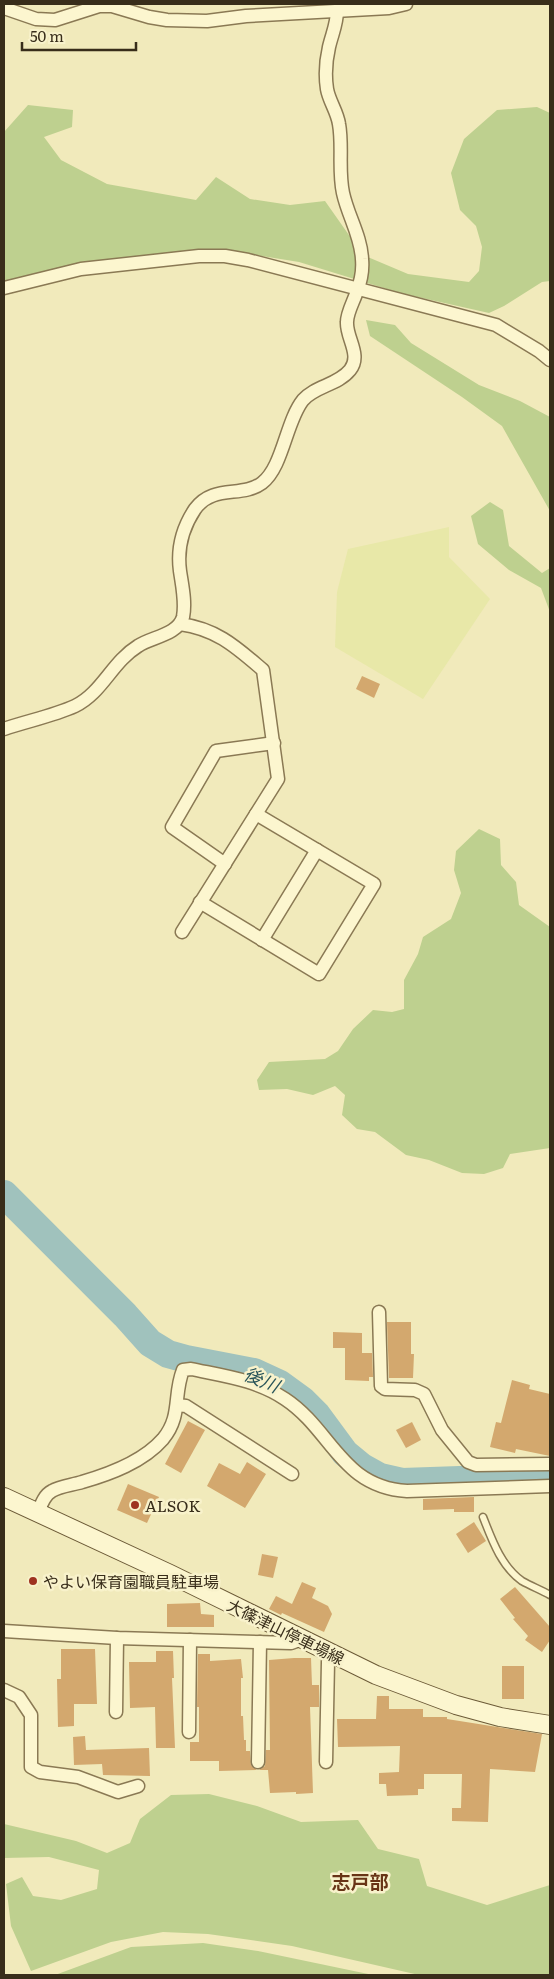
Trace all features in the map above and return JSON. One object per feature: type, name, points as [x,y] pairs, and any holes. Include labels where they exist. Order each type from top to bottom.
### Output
[{"type":"main road","name":"大篠津山停車場線","points":[[4,1497],[170,1574],[376,1675],[456,1705],[500,1717],[550,1725]]},
{"type":"street","points":[[4,8],[36,20],[55,20],[98,6],[112,6],[149,17],[207,21],[246,16],[389,8],[406,4]]},
{"type":"street","points":[[4,729],[73,707],[90,698],[120,660],[138,646],[171,631],[180,624],[183,615],[183,592],[179,552],[184,531],[195,509],[204,499],[222,492],[248,489],[262,483],[273,470],[304,400],[312,393],[350,371],[355,362],[346,319],[358,288],[362,262],[360,244],[343,195],[340,173],[340,124],[327,88],[327,60],[329,46],[337,22],[337,11]]},
{"type":"street","points":[[4,288],[81,269],[208,256],[225,256],[358,288],[496,325],[539,351],[550,360]]},
{"type":"street","points":[[180,624],[208,630],[234,645],[263,670],[278,779],[182,932]]},
{"type":"street","points":[[225,864],[172,827],[216,751],[274,743]]},
{"type":"street","points":[[200,902],[319,974],[374,884],[256,814]]},
{"type":"street","points":[[262,940],[317,850]]},
{"type":"street","points":[[379,1312],[381,1386],[385,1389],[415,1390],[424,1394],[442,1430],[468,1462],[476,1466],[550,1464]]},
{"type":"street","points":[[38,1513],[43,1501],[52,1490],[103,1476],[151,1451],[172,1426],[178,1405],[179,1380],[183,1370],[244,1380],[264,1387],[286,1399],[305,1414],[354,1472],[386,1487],[407,1491],[550,1486]]},
{"type":"street","points":[[178,1405],[186,1406],[292,1474]]},
{"type":"street","points":[[4,1631],[117,1638],[291,1643],[302,1639]]},
{"type":"street","points":[[116,1712],[117,1638]]},
{"type":"street","points":[[190,1640],[190,1732]]},
{"type":"street","points":[[258,1762],[260,1642]]},
{"type":"street","points":[[326,1762],[328,1662],[330,1653]]},
{"type":"street","points":[[4,1690],[19,1697],[31,1715],[31,1767],[40,1772],[78,1777],[118,1792],[138,1786]]},
{"type":"lane","points":[[483,1517],[494,1546],[509,1570],[522,1580],[550,1595]]},
{"type":"green space","points":[[28,105],[73,110],[72,127],[44,137],[61,160],[107,184],[196,200],[216,177],[250,199],[290,205],[325,201],[363,255],[408,274],[469,282],[479,271],[482,247],[476,226],[460,210],[451,173],[464,139],[497,110],[537,107],[550,113],[550,281],[542,282],[504,306],[489,313],[400,293],[299,262],[244,253],[197,249],[65,266],[4,281],[4,132]]},
{"type":"green space","points":[[366,320],[395,325],[411,343],[479,385],[520,401],[550,417],[550,511],[502,426],[370,336]]},
{"type":"green space","points":[[490,502],[503,510],[509,546],[542,573],[550,568],[550,612],[541,588],[509,570],[478,544],[471,516]]},
{"type":"green space","points":[[449,527],[449,557],[490,599],[423,699],[335,647],[337,592],[348,549]]},
{"type":"green space","points":[[479,829],[500,839],[501,865],[516,882],[519,905],[550,927],[550,1148],[510,1154],[503,1168],[484,1174],[462,1173],[429,1160],[406,1155],[375,1132],[357,1129],[342,1115],[345,1095],[335,1086],[313,1095],[287,1089],[259,1090],[257,1080],[269,1062],[325,1059],[338,1051],[353,1029],[373,1010],[392,1012],[404,1009],[404,980],[418,954],[423,937],[451,919],[461,893],[454,870],[456,851]]},
{"type":"green space","points":[[209,1794],[257,1806],[301,1822],[358,1820],[378,1849],[419,1859],[427,1886],[487,1905],[550,1885],[550,1975],[419,1975],[292,1946],[208,1934],[163,1932],[111,1942],[31,1971],[11,1926],[6,1884],[22,1877],[33,1896],[61,1900],[97,1889],[99,1870],[49,1857],[4,1858],[4,1824],[76,1841],[107,1853],[130,1843],[140,1819],[171,1795]]},
{"type":"green space","points":[[203,1943],[258,1951],[373,1975],[55,1975],[131,1947]]},
{"type":"building","points":[[362,676],[380,684],[374,698],[356,689]]},
{"type":"building","points":[[387,1322],[411,1322],[411,1354],[414,1354],[413,1378],[389,1378]]},
{"type":"building","points":[[333,1332],[362,1333],[362,1353],[372,1353],[373,1377],[369,1377],[369,1381],[345,1380],[345,1348],[333,1348]]},
{"type":"building","points":[[512,1380],[530,1385],[529,1389],[550,1394],[550,1456],[516,1449],[515,1453],[490,1447],[496,1422],[501,1423]]},
{"type":"building","points":[[188,1421],[205,1430],[181,1473],[165,1464]]},
{"type":"building","points":[[412,1422],[421,1440],[406,1448],[396,1430]]},
{"type":"building","points":[[247,1462],[266,1474],[245,1508],[207,1486],[219,1463],[240,1474]]},
{"type":"building","points":[[128,1484],[159,1497],[147,1523],[117,1510]]},
{"type":"building","points":[[474,1497],[474,1512],[454,1512],[454,1509],[423,1510],[423,1499]]},
{"type":"building","points":[[474,1522],[486,1541],[468,1553],[456,1534]]},
{"type":"building","points":[[262,1554],[278,1557],[273,1578],[258,1575]]},
{"type":"building","points":[[302,1582],[316,1588],[312,1598],[328,1606],[332,1614],[324,1632],[269,1609],[276,1596],[292,1604]]},
{"type":"building","points":[[515,1587],[550,1627],[550,1640],[542,1652],[525,1640],[528,1636],[513,1619],[515,1618],[500,1599]]},
{"type":"building","points":[[200,1603],[201,1614],[214,1615],[214,1627],[167,1627],[167,1604]]},
{"type":"building","points":[[61,1649],[95,1649],[97,1704],[74,1704],[74,1726],[58,1727],[57,1679],[61,1679]]},
{"type":"building","points":[[156,1651],[173,1651],[174,1678],[172,1678],[175,1748],[156,1748],[155,1707],[130,1708],[129,1662],[156,1662]]},
{"type":"building","points":[[198,1654],[210,1654],[210,1661],[241,1659],[243,1678],[241,1678],[241,1716],[243,1716],[244,1740],[246,1740],[246,1751],[250,1751],[251,1765],[257,1770],[219,1771],[219,1761],[190,1761],[190,1742],[199,1742],[199,1707],[197,1707]]},
{"type":"building","points":[[311,1658],[312,1685],[319,1685],[319,1707],[310,1707],[313,1793],[270,1793],[268,1770],[259,1770],[265,1766],[266,1750],[270,1750],[269,1660]]},
{"type":"building","points":[[502,1666],[524,1666],[524,1699],[502,1699]]},
{"type":"building","points":[[377,1696],[389,1696],[389,1709],[423,1709],[423,1717],[447,1717],[447,1719],[542,1734],[535,1772],[490,1769],[488,1822],[452,1821],[452,1808],[461,1808],[462,1774],[424,1774],[424,1789],[418,1789],[418,1795],[387,1796],[386,1784],[379,1784],[379,1773],[399,1772],[400,1746],[338,1747],[337,1719],[376,1719]]},
{"type":"building","points":[[85,1736],[86,1750],[149,1748],[150,1776],[103,1775],[102,1764],[74,1765],[73,1737]]},
{"type":"waterway","name":"後川","points":[[4,1194],[125,1315],[150,1343],[168,1354],[254,1372],[280,1384],[302,1400],[317,1415],[345,1453],[362,1467],[380,1477],[402,1482],[550,1477]]},
{"type":"place","name":"ALSOK","points":[[135,1505]]},
{"type":"place","name":"やよい保育園職員駐車場","points":[[33,1581]]},
{"type":"district","name":"志戸部","points":[[360,1881]]}]
